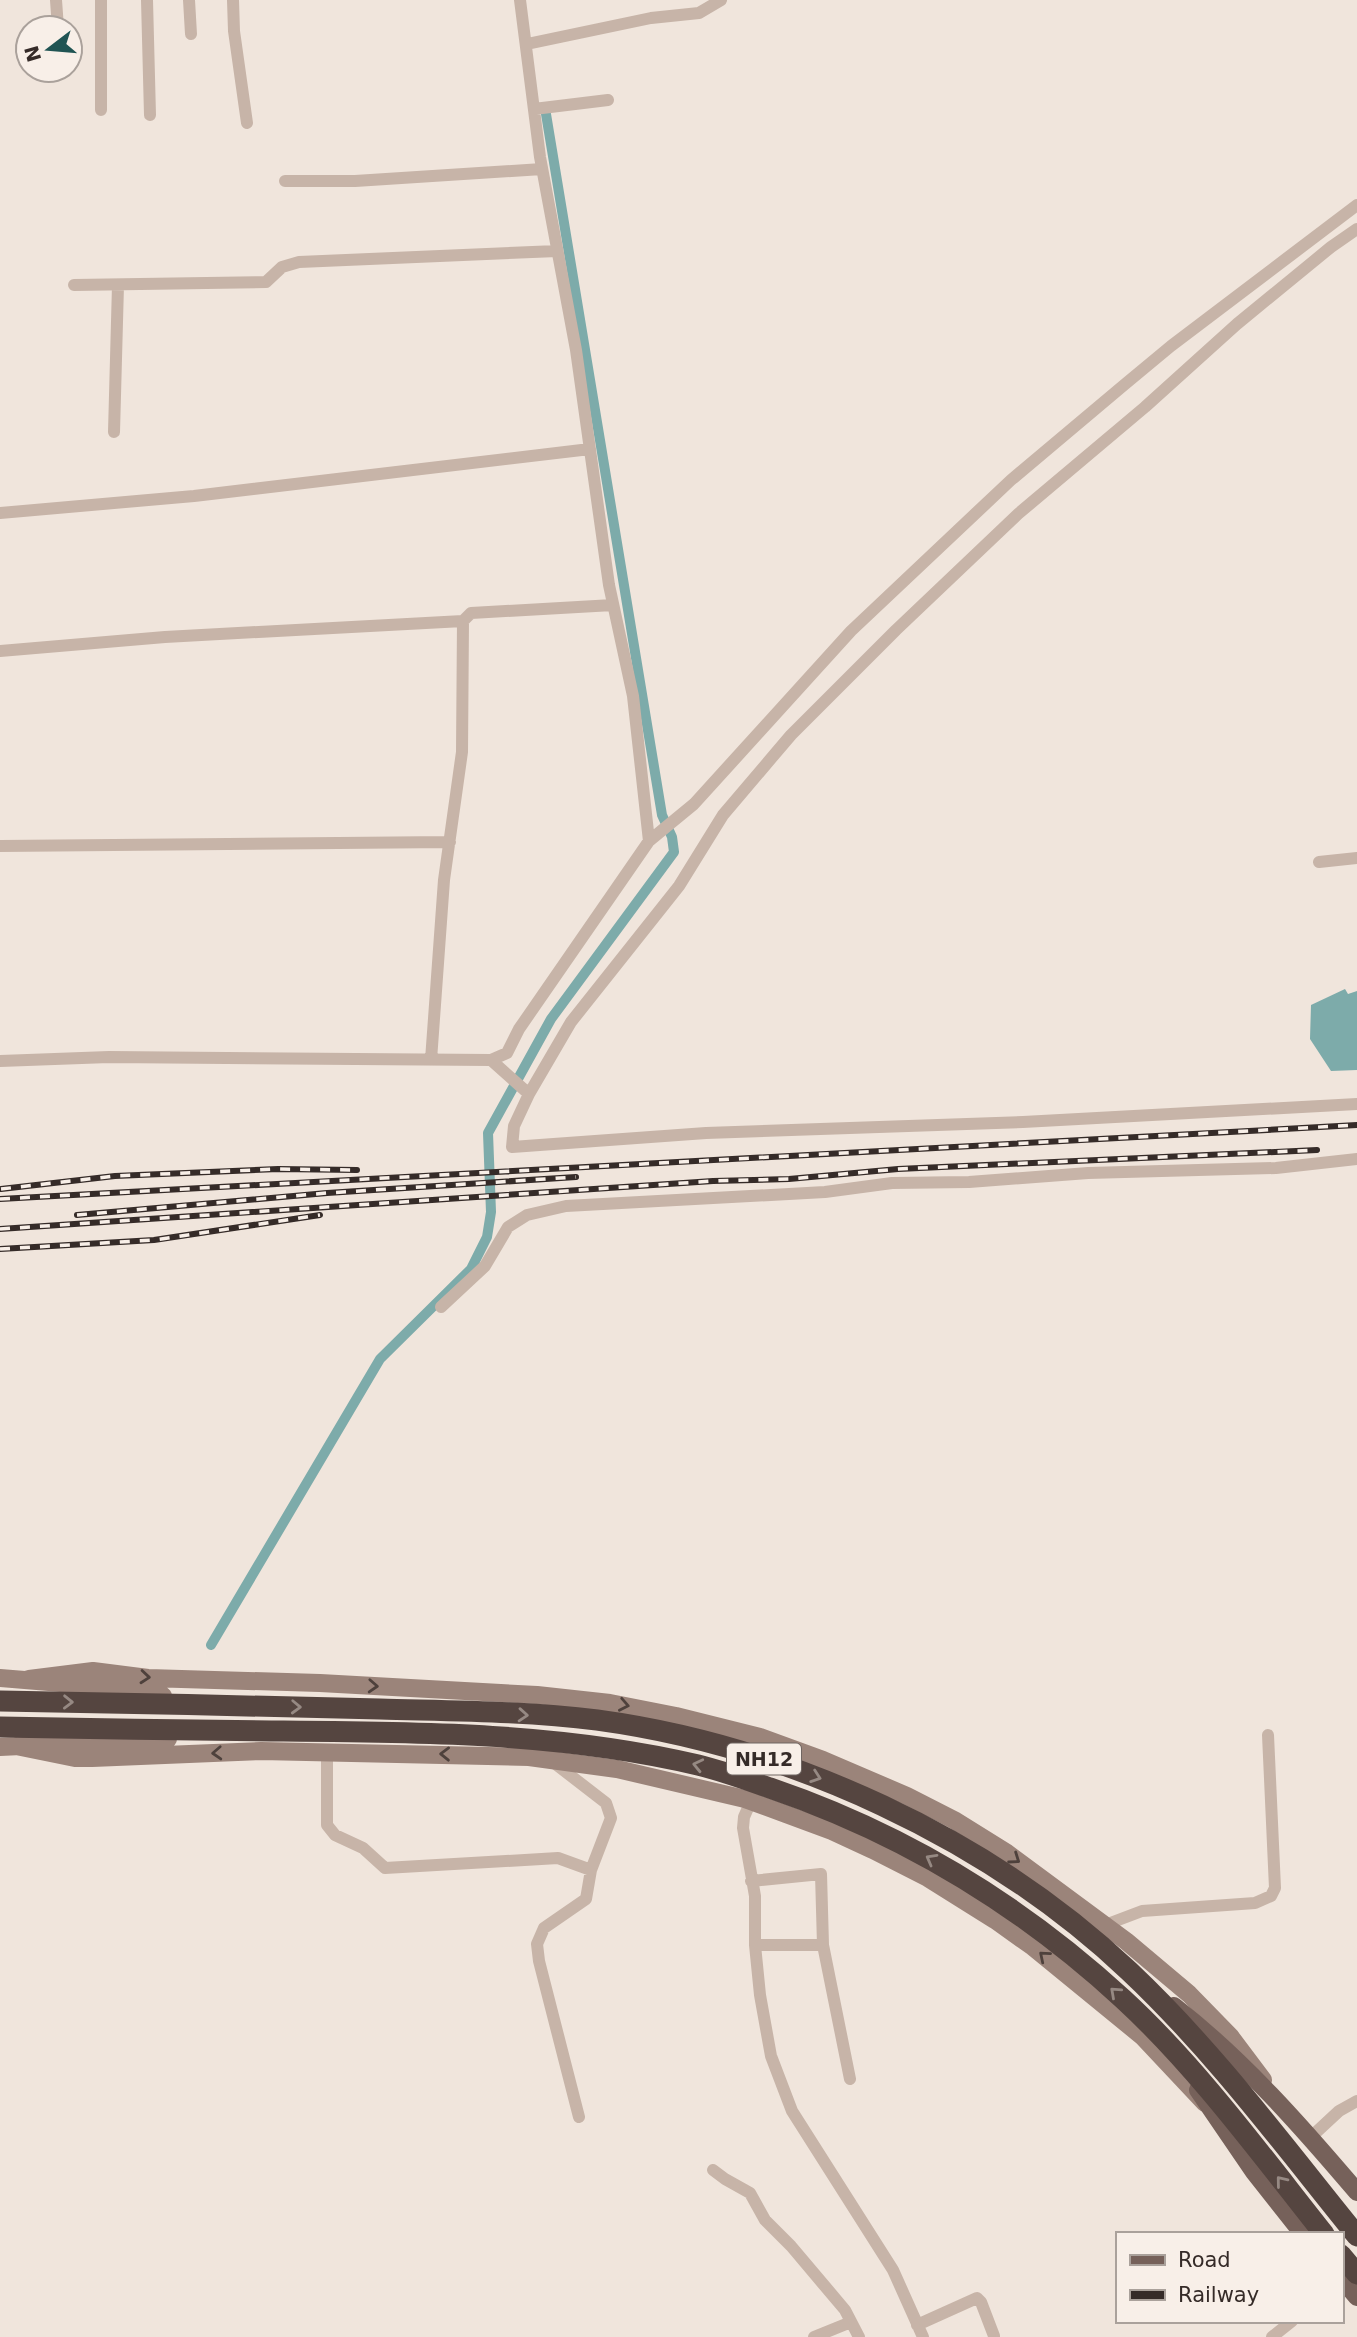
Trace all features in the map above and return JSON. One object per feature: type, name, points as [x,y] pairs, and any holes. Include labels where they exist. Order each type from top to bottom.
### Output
[{"type":"highway","name":"NH12","points":[[0,1701],[490,1713],[597,1720],[677,1735],[747,1754],[852,1792],[953,1843],[1037,1896],[1130,1972],[1197,2041],[1355,2233]]},
{"type":"highway","name":"NH12","points":[[0,1727],[489,1735],[583,1744],[700,1766],[810,1802],[929,1857],[978,1886],[1071,1954],[1127,2002],[1161,2038],[1229,2116],[1322,2232]]},
{"type":"main road","points":[[1130,1972],[1210,2035],[1311,2137],[1357,2192]]},
{"type":"main road","points":[[1161,2038],[1254,2172],[1301,2232]]},
{"type":"main road","points":[[1345,2278],[1357,2297]]},
{"type":"street","points":[[101,0],[101,110]]},
{"type":"street","points":[[147,0],[150,115]]},
{"type":"street","points":[[189,0],[191,34]]},
{"type":"street","points":[[233,0],[234,31],[247,123]]},
{"type":"street","points":[[520,0],[542,169],[576,349],[613,605],[633,696],[649,840]]},
{"type":"street","points":[[527,44],[652,18],[699,13],[722,0]]},
{"type":"street","points":[[534,109],[608,100]]},
{"type":"street","points":[[285,181],[355,181],[542,169]]},
{"type":"street","points":[[0,1061],[109,1057],[491,1060],[507,1053],[519,1028],[649,840],[676,820],[735,760],[850,631],[1011,480],[1171,346],[1357,205]]},
{"type":"street","points":[[1357,229],[1237,324],[1145,407],[1018,514],[896,630],[792,735],[723,815],[679,886],[571,1022],[529,1094],[514,1126],[512,1147],[706,1133],[1023,1122],[1357,1104]]},
{"type":"street","points":[[74,285],[266,282],[282,267],[299,262],[558,251]]},
{"type":"street","points":[[114,432],[118,285]]},
{"type":"street","points":[[0,513],[194,496],[590,449]]},
{"type":"street","points":[[0,651],[165,636],[463,621],[471,613],[613,605]]},
{"type":"street","points":[[431,1060],[444,880],[463,752],[463,621]]},
{"type":"street","points":[[0,846],[450,842]]},
{"type":"street","points":[[1319,862],[1357,858]]},
{"type":"street","points":[[491,1060],[529,1094]]},
{"type":"street","points":[[441,1307],[485,1266],[508,1227],[527,1215],[566,1206],[825,1192],[892,1183],[969,1182],[1088,1173],[1276,1168],[1357,1159]]},
{"type":"street","points":[[29,1679],[93,1671],[169,1679],[484,1691],[610,1703],[760,1737],[907,1796],[954,1820],[1007,1853],[1105,1925],[1206,2010],[1230,2036],[1288,2113]]},
{"type":"street","points":[[0,1678],[29,1679],[229,1705]]},
{"type":"street","points":[[8,1746],[174,1739],[273,1731]]},
{"type":"street","points":[[1105,1925],[1142,1911],[1255,1903],[1271,1896],[1275,1888],[1268,1735]]},
{"type":"street","points":[[8,1746],[75,1758],[261,1751],[464,1755],[550,1760],[653,1776],[751,1801],[832,1831],[873,1850],[928,1878],[995,1920],[1033,1947],[1143,2037],[1190,2085],[1218,2119]]},
{"type":"street","points":[[327,1753],[327,1825],[335,1835],[362,1848],[385,1868],[558,1858],[591,1870]]},
{"type":"street","points":[[550,1760],[606,1803],[611,1818],[591,1870],[586,1899],[544,1928],[537,1944],[579,2117]]},
{"type":"street","points":[[751,1801],[744,1817],[743,1828],[755,1896],[755,1945],[760,1995],[771,2056],[792,2111],[893,2270],[920,2331],[977,2298],[994,2336]]},
{"type":"street","points":[[751,1881],[821,1874],[823,1945],[850,2079]]},
{"type":"street","points":[[755,1945],[823,1945]]},
{"type":"street","points":[[1311,2137],[1339,2111],[1357,2101]]},
{"type":"street","points":[[713,2170],[750,2193],[765,2220],[791,2246],[836,2300],[859,2337]]},
{"type":"street","points":[[814,2337],[851,2322]]},
{"type":"street","points":[[1272,2337],[1290,2323]]},
{"type":"water","points":[[1345,989],[1348,994],[1357,991],[1357,1070],[1331,1071],[1310,1039],[1311,1005]]},
{"type":"waterway","points":[[211,1645],[380,1359],[471,1269],[487,1237],[491,1212],[488,1133],[551,1019],[674,852],[672,837],[662,815],[546,114]]},
{"type":"railway","points":[[0,1199],[1357,1125]]},
{"type":"railway","points":[[0,1229],[713,1181],[789,1179],[898,1169],[1317,1150]]},
{"type":"railway","points":[[1,1189],[115,1176],[278,1169],[357,1170]]},
{"type":"railway","points":[[77,1215],[327,1193],[576,1177]]},
{"type":"railway","points":[[0,1249],[154,1240],[320,1215]]}]
